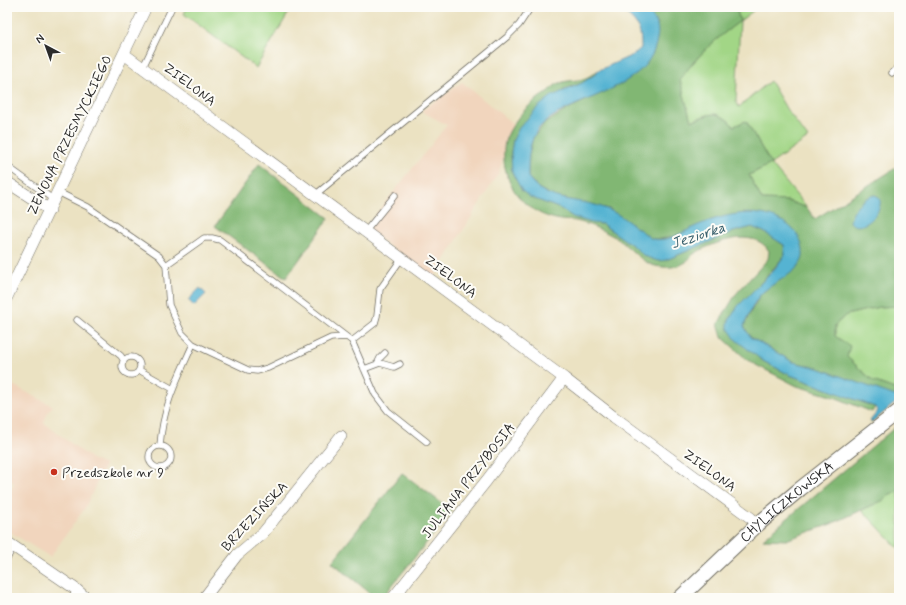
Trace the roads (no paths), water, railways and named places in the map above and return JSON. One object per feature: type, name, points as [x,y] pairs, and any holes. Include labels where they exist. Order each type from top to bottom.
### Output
[{"type":"street","name":"ZENONA PRZESMYCKIEGO","points":[[7,297],[146,7]]},
{"type":"street","name":"ZIELONA","points":[[124,54],[314,195],[402,258],[751,518],[758,525]]},
{"type":"street","points":[[7,182],[54,200]]},
{"type":"street","name":"JULIANA PRZYBOSIA","points":[[393,598],[487,480],[564,379]]},
{"type":"street","name":"CHYLICZKOWSKA","points":[[680,598],[758,525],[800,489],[899,412]]},
{"type":"street","name":"BRZEZIŃSKA","points":[[204,598],[237,556],[263,533],[341,436]]},
{"type":"street","points":[[11,543],[74,594],[86,598]]},
{"type":"lane","points":[[143,68],[172,7]]},
{"type":"lane","points":[[314,195],[507,37],[519,25],[531,7]]},
{"type":"lane","points":[[892,73],[899,67]]},
{"type":"lane","points":[[7,166],[54,200],[88,207],[159,256],[166,264],[170,305],[182,333],[192,344],[248,370],[257,371],[268,368],[331,338],[346,337]]},
{"type":"lane","points":[[365,232],[395,195]]},
{"type":"lane","points":[[166,264],[204,238],[220,240],[352,341],[375,394],[388,411],[427,442]]},
{"type":"lane","points":[[352,341],[377,319],[380,289],[402,258]]},
{"type":"lane","points":[[77,320],[121,356],[124,361],[122,369],[125,374],[134,375],[139,370],[139,363],[136,359],[131,358],[124,361]]},
{"type":"lane","points":[[160,445],[164,413],[172,389],[192,344]]},
{"type":"lane","points":[[377,364],[385,353]]},
{"type":"lane","points":[[364,369],[377,364],[384,364],[394,367],[400,364]]},
{"type":"lane","points":[[139,370],[172,389]]},
{"type":"lane","points":[[160,445],[167,448],[171,456],[169,465],[163,468],[156,468],[151,464],[148,458],[152,448],[160,445]]},
{"type":"lane","points":[[7,559],[11,543]]},
{"type":"water","name":"Jeziorka","points":[[624,7],[643,7],[654,19],[658,27],[656,44],[649,59],[638,72],[624,82],[608,91],[573,106],[544,123],[532,141],[528,163],[528,177],[538,188],[546,193],[563,199],[599,206],[612,211],[653,239],[659,240],[670,238],[696,226],[730,215],[754,213],[766,215],[788,225],[795,231],[801,243],[803,256],[801,262],[792,272],[761,294],[751,309],[744,326],[750,337],[793,362],[818,368],[895,396],[899,395],[899,400],[872,422],[870,421],[878,411],[875,407],[790,375],[763,361],[736,340],[728,328],[728,322],[738,306],[772,272],[785,255],[784,245],[764,232],[752,227],[733,232],[666,260],[658,261],[644,256],[635,247],[602,224],[592,223],[573,217],[561,209],[530,197],[522,191],[512,172],[511,152],[513,140],[519,128],[538,107],[552,96],[582,83],[597,73],[597,71],[633,55],[641,48],[638,28]]},
{"type":"water","points":[[875,195],[879,197],[880,203],[876,215],[871,220],[860,226],[854,225],[850,222],[853,213],[862,201]]},
{"type":"water","points":[[200,288],[206,294],[194,306],[188,300]]},
{"type":"place","name":"Przedszkole nr 9","points":[[54,472]]}]
